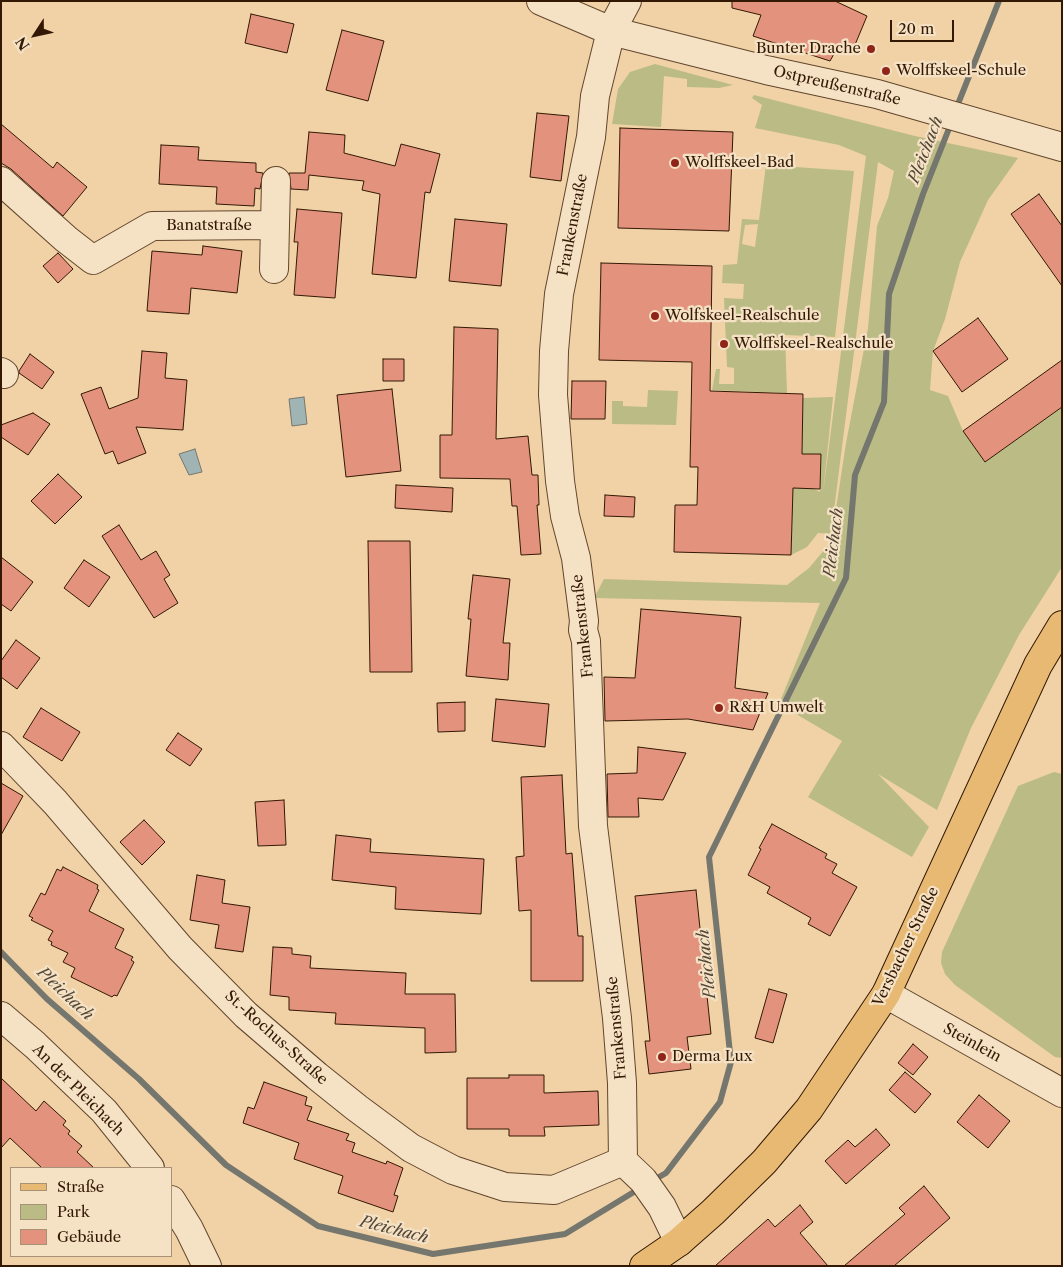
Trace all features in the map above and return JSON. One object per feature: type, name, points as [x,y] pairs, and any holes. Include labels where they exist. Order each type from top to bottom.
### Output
[{"type":"main road","name":"Versbacher Straße","points":[[644,1266],[679,1242],[714,1212],[764,1162],[797,1123],[886,994],[1038,664],[1062,625]]},
{"type":"street","name":"Ostpreußenstraße","points":[[541,1],[611,31],[721,60],[878,94],[1062,147]]},
{"type":"street","name":"Frankenstraße","points":[[623,1161],[622,1083],[617,1018],[593,826],[586,641],[583,630],[584,621],[576,558],[565,516],[560,481],[553,395],[554,351],[559,294],[591,137],[595,96],[611,31],[628,1]]},
{"type":"street","name":"Banatstraße","points":[[1,181],[66,239],[93,260],[152,226],[275,225]]},
{"type":"street","points":[[274,270],[276,182]]},
{"type":"street","name":"St.-Rochus-Straße","points":[[1,746],[55,802],[180,948],[246,1015],[317,1076],[410,1148],[453,1170],[505,1187],[554,1190],[623,1161]]},
{"type":"street","name":"Steinlein","points":[[886,994],[1061,1091]]},
{"type":"street","name":"An der Pleichach","points":[[1,1016],[35,1045],[104,1111],[149,1167]]},
{"type":"street","points":[[623,1161],[643,1180],[662,1207],[679,1242]]},
{"type":"street","points":[[172,1202],[189,1229],[207,1266]]},
{"type":"green space","points":[[655,64],[733,85],[719,88],[687,87],[687,79],[664,76],[661,127],[612,124],[618,89],[630,72]]},
{"type":"green space","points":[[754,95],[915,136],[1018,158],[988,200],[960,262],[945,319],[933,351],[930,390],[948,396],[963,431],[985,462],[1062,407],[1062,567],[1019,635],[971,728],[937,810],[878,774],[929,827],[912,857],[808,797],[842,741],[779,704],[820,603],[594,598],[604,579],[787,585],[809,568],[831,542],[846,443],[868,328],[877,226],[888,198],[894,171],[878,162],[831,534],[818,533],[807,547],[791,555],[792,517],[778,488],[800,488],[805,484],[820,492],[821,454],[802,454],[803,398],[833,397],[823,493],[866,156],[839,145],[755,128],[762,105],[752,98]]},
{"type":"green space","points":[[766,165],[854,171],[835,337],[785,335],[787,393],[712,390],[716,369],[720,369],[719,384],[734,384],[734,368],[727,367],[724,298],[743,299],[744,284],[722,283],[723,265],[737,264],[742,219],[759,220]],"holes":[[[758,224],[755,247],[742,244],[745,225]]]},
{"type":"green space","points":[[648,390],[678,391],[676,425],[612,424],[612,401],[623,401],[623,406],[647,407]]},
{"type":"green space","points":[[1054,772],[1062,774],[1062,1058],[1055,1057],[955,985],[945,974],[941,963],[942,952],[1018,786]]},
{"type":"shaded area","points":[[304,397],[307,424],[292,426],[289,399]]},
{"type":"shaded area","points":[[195,449],[202,472],[189,475],[179,454]]},
{"type":"building","points":[[732,1],[835,1],[867,16],[852,52],[839,45],[830,61],[753,36],[761,15],[732,8]]},
{"type":"building","points":[[251,14],[294,24],[287,53],[245,43]]},
{"type":"building","points":[[342,30],[384,41],[368,101],[326,90]]},
{"type":"building","points":[[537,113],[569,116],[561,181],[530,177]]},
{"type":"building","points":[[1,124],[53,168],[57,162],[87,187],[63,216],[11,169],[1,163]]},
{"type":"building","name":"Wolffskeel-Bad","points":[[620,128],[733,132],[729,231],[618,228]]},
{"type":"building","points":[[309,132],[345,135],[344,153],[395,166],[401,144],[440,154],[430,193],[425,192],[416,278],[372,274],[380,194],[362,190],[364,181],[309,175],[308,190],[291,189],[289,173],[305,173]]},
{"type":"building","points":[[161,145],[199,147],[198,160],[256,163],[256,172],[263,173],[260,189],[255,188],[254,206],[216,204],[217,187],[159,184]]},
{"type":"building","points":[[1039,194],[1062,226],[1062,286],[1011,214]]},
{"type":"building","points":[[297,209],[342,213],[335,298],[294,295],[298,242],[294,242]]},
{"type":"building","points":[[455,219],[507,224],[501,286],[449,281]]},
{"type":"building","points":[[203,246],[242,251],[237,293],[191,288],[189,314],[147,311],[152,251],[202,255]]},
{"type":"building","points":[[58,253],[73,269],[58,283],[43,266]]},
{"type":"building","points":[[601,263],[712,266],[710,391],[803,394],[802,454],[821,454],[820,489],[793,488],[791,555],[674,552],[675,505],[697,505],[698,467],[690,467],[692,362],[599,360]]},
{"type":"building","points":[[978,318],[1008,359],[962,392],[933,351]]},
{"type":"building","points":[[454,327],[498,329],[496,439],[528,436],[532,475],[538,475],[539,505],[537,505],[541,554],[521,555],[517,506],[512,506],[510,479],[440,478],[440,435],[452,435]]},
{"type":"building","points":[[142,351],[167,353],[165,378],[187,380],[183,430],[136,427],[146,453],[118,464],[113,451],[105,454],[81,394],[101,387],[109,409],[138,398]]},
{"type":"building","points":[[30,354],[54,372],[42,389],[19,373]]},
{"type":"building","points":[[383,359],[404,359],[404,381],[383,381]]},
{"type":"building","points":[[1062,360],[1062,407],[985,462],[963,431]]},
{"type":"building","points":[[572,381],[606,381],[605,419],[571,419]]},
{"type":"building","points":[[392,389],[401,471],[346,477],[337,395]]},
{"type":"building","points":[[33,413],[50,424],[28,455],[1,437],[1,425]]},
{"type":"building","points":[[58,474],[82,497],[55,524],[31,501]]},
{"type":"building","points":[[396,485],[453,488],[452,512],[395,508]]},
{"type":"building","points":[[605,495],[635,497],[634,517],[604,516]]},
{"type":"building","points":[[119,525],[141,560],[156,551],[170,575],[164,579],[178,603],[154,618],[102,536]]},
{"type":"building","points":[[368,541],[410,541],[412,672],[370,672]]},
{"type":"building","points":[[1,557],[33,582],[11,611],[1,604]]},
{"type":"building","points":[[84,560],[110,577],[89,607],[64,588]]},
{"type":"building","points":[[473,575],[510,579],[503,643],[510,643],[508,680],[466,676],[471,619],[468,619]]},
{"type":"building","points":[[641,609],[741,617],[735,688],[768,693],[753,730],[688,719],[605,721],[604,677],[635,678]]},
{"type":"building","points":[[16,640],[40,658],[17,689],[1,677],[1,661]]},
{"type":"building","points":[[496,699],[549,704],[545,747],[492,741]]},
{"type":"building","points":[[465,702],[465,731],[438,732],[437,703]]},
{"type":"building","points":[[41,708],[80,732],[62,761],[23,737]]},
{"type":"building","points":[[178,733],[202,749],[190,766],[166,750]]},
{"type":"building","points":[[638,747],[686,753],[663,800],[638,798],[639,817],[608,817],[607,774],[637,773]]},
{"type":"building","points":[[562,775],[566,854],[572,853],[578,936],[583,936],[583,981],[531,981],[531,910],[519,911],[516,857],[524,856],[521,777]]},
{"type":"building","points":[[1,783],[23,796],[1,835]]},
{"type":"building","points":[[284,800],[286,845],[258,846],[255,802]]},
{"type":"building","points":[[144,820],[165,842],[142,865],[120,842]]},
{"type":"building","points":[[772,824],[827,854],[825,858],[837,864],[832,873],[857,887],[830,936],[808,924],[811,918],[767,893],[770,887],[748,875],[761,849],[759,848]]},
{"type":"building","points":[[336,835],[371,839],[370,852],[484,859],[481,914],[395,909],[396,887],[332,880]]},
{"type":"building","points":[[63,867],[98,885],[97,889],[99,890],[89,911],[124,929],[115,948],[133,957],[131,960],[134,962],[117,996],[114,995],[112,997],[71,977],[75,968],[63,962],[68,953],[51,945],[52,942],[48,940],[53,931],[31,920],[33,918],[29,916],[41,893],[45,895],[57,869],[61,871]]},
{"type":"building","points":[[197,875],[225,880],[222,903],[250,907],[243,952],[215,948],[219,925],[190,920]]},
{"type":"building","points":[[696,890],[711,1034],[687,1037],[691,1069],[649,1074],[645,1041],[650,1041],[635,896]]},
{"type":"building","points":[[273,947],[292,948],[292,954],[311,956],[310,968],[406,973],[405,994],[455,994],[456,1052],[425,1053],[425,1028],[335,1024],[336,1013],[289,1010],[289,997],[270,995]]},
{"type":"building","points":[[769,989],[787,994],[773,1043],[755,1038]]},
{"type":"building","points":[[913,1044],[928,1057],[913,1075],[898,1063]]},
{"type":"building","points":[[905,1072],[931,1094],[915,1113],[889,1090]]},
{"type":"building","points":[[509,1075],[544,1075],[544,1093],[598,1091],[599,1125],[544,1127],[545,1136],[509,1136],[509,1129],[467,1129],[467,1078],[509,1078]]},
{"type":"building","points":[[1,1078],[36,1111],[44,1101],[66,1121],[63,1125],[70,1131],[68,1134],[82,1146],[77,1152],[93,1167],[41,1167],[10,1138],[1,1148]]},
{"type":"building","points":[[264,1082],[307,1097],[305,1105],[312,1107],[307,1120],[349,1134],[346,1140],[355,1143],[352,1152],[386,1164],[387,1161],[403,1168],[394,1195],[398,1196],[393,1212],[338,1193],[343,1176],[294,1159],[299,1143],[243,1123],[248,1107],[254,1109]]},
{"type":"building","points":[[979,1095],[1010,1121],[988,1148],[957,1122]]},
{"type":"building","points":[[876,1129],[890,1145],[846,1184],[825,1161],[848,1140],[855,1147]]},
{"type":"building","points":[[924,1186],[950,1218],[894,1266],[844,1266],[905,1214],[899,1208]]},
{"type":"building","points":[[800,1205],[813,1222],[800,1233],[828,1266],[715,1266],[768,1219],[775,1227]]},
{"type":"waterway","name":"Pleichach","points":[[956,109],[999,1]]},
{"type":"waterway","name":"Pleichach","points":[[652,1181],[666,1173],[720,1102],[731,1062],[709,857],[846,578],[855,475],[884,402],[889,294],[923,194],[952,121]]},
{"type":"waterway","name":"Pleichach","points":[[1,952],[47,999],[139,1079],[226,1165],[318,1226],[433,1254],[565,1234],[642,1187]]},
{"type":"place","name":"Bunter Drache","points":[[871,49]]},
{"type":"place","name":"Wolffskeel-Schule","points":[[886,71]]},
{"type":"place","name":"Wolffskeel-Bad","points":[[675,163]]},
{"type":"place","name":"Wolfskeel-Realschule","points":[[655,316]]},
{"type":"place","name":"Wolffskeel-Realschule","points":[[724,344]]},
{"type":"place","name":"R&H Umwelt","points":[[719,708]]},
{"type":"place","name":"Derma Lux","points":[[662,1057]]}]
